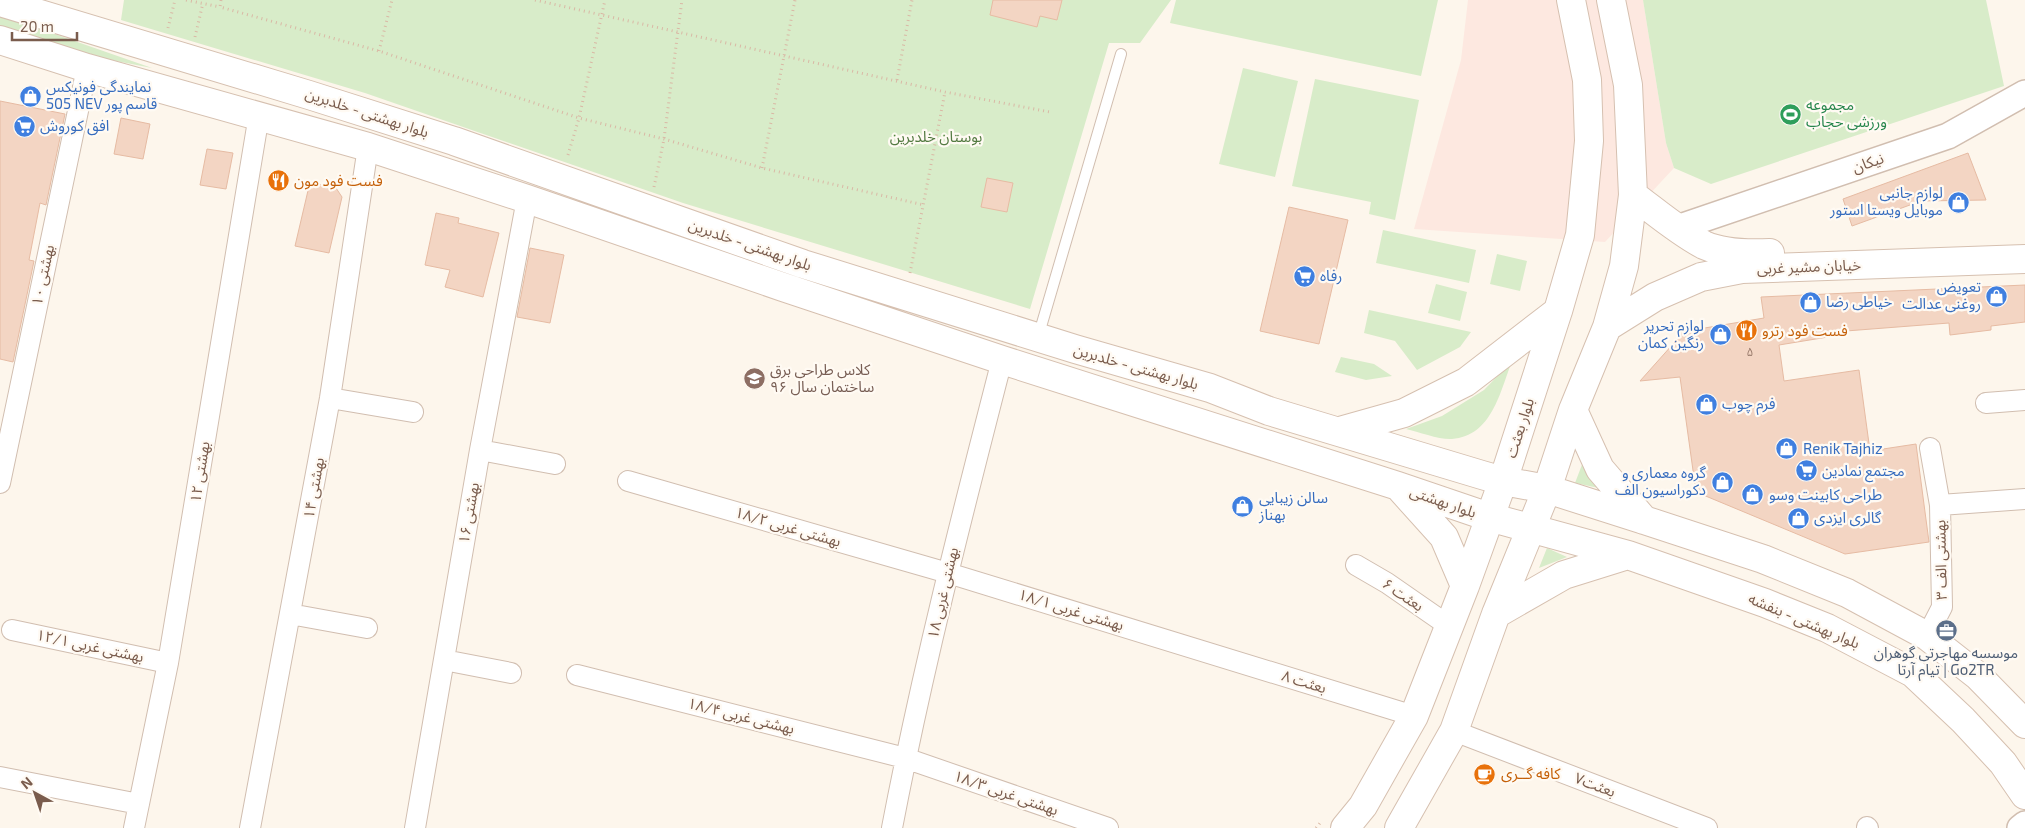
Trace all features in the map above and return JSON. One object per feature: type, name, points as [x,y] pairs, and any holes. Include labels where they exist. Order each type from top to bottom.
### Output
[{"type":"main road","name":"بلوار بعثت","points":[[1345,828],[1367,799],[1414,716],[1465,586],[1488,518],[1503,481],[1558,311],[1580,235],[1589,141],[1588,80],[1572,0]]},
{"type":"main road","points":[[1367,799],[1401,825],[1454,732],[1496,614],[1547,489],[1573,410],[1607,327],[1624,266],[1633,196],[1628,84],[1611,0]]},
{"type":"main road","name":"بلوار بهشتی - خلدبرین","points":[[10,3],[195,50],[803,264],[1038,338],[1210,388],[1269,411],[1503,481],[1547,489]]},
{"type":"main road","name":"بلوار بهشتی - خلدبرین","points":[[0,40],[87,68],[189,95],[368,147],[1002,360],[1398,486]]},
{"type":"main road","points":[[189,95],[195,50]]},
{"type":"main road","name":"خیابان مشیر غربی","points":[[1633,196],[1677,228],[1706,246],[1744,254],[2025,245]]},
{"type":"main road","points":[[1701,277],[1694,270],[1692,263],[1696,252],[1706,246]]},
{"type":"main road","name":"خیابان مشیر غربی","points":[[1607,327],[1655,297],[1701,277],[1742,269],[2025,259]]},
{"type":"main road","points":[[1340,431],[1404,412],[1466,382],[1558,311]]},
{"type":"main road","points":[[1573,410],[1600,469],[1644,520]]},
{"type":"main road","points":[[1260,441],[1269,411]]},
{"type":"main road","points":[[1398,486],[1444,537],[1465,586]]},
{"type":"main road","name":"بلوار بهشتی","points":[[1398,486],[1488,518],[1531,530]]},
{"type":"main road","points":[[1547,489],[1763,559],[1847,592],[1927,636],[1978,676],[2025,724]]},
{"type":"main road","name":"بلوار بهشتی - بنفشه","points":[[1531,530],[1628,556],[1765,603],[1818,624],[1914,673],[1963,720],[2003,763],[2025,795]]},
{"type":"main road","points":[[1496,614],[1564,575],[1628,556]]},
{"type":"street","name":"۱۰ بهشتی","points":[[0,483],[87,68]]},
{"type":"street","name":"نیکان","points":[[1677,228],[1948,136],[2025,94]]},
{"type":"street","name":"۱۲ بهشتی","points":[[134,828],[168,663],[259,116]]},
{"type":"street","name":"۱۴ بهشتی","points":[[250,828],[330,398],[368,147]]},
{"type":"street","name":"۱۶ بهشتی","points":[[415,828],[480,450],[527,199]]},
{"type":"street","name":"بهشتی غربی ۱۸","points":[[892,828],[905,758],[948,573],[1002,360]]},
{"type":"street","points":[[330,398],[413,412]]},
{"type":"street","points":[[1986,403],[2025,400]]},
{"type":"street","points":[[1930,448],[1940,505]]},
{"type":"street","points":[[480,450],[555,464]]},
{"type":"street","name":"بهشتی غربی ۱۸/۲","points":[[628,481],[948,573]]},
{"type":"street","name":"بهشتی الف ۳","points":[[1927,636],[1942,607],[1940,505],[2025,499]]},
{"type":"street","name":"۶ بعثت","points":[[1356,565],[1387,583],[1449,626]]},
{"type":"street","name":"بهشتی غربی ۱۸/۱","points":[[948,573],[1194,648]]},
{"type":"street","points":[[290,614],[368,628]]},
{"type":"street","name":"۱۲/۱ بهشتی غربی","points":[[12,630],[168,663]]},
{"type":"street","name":"۸ بعثت","points":[[1194,648],[1414,716]]},
{"type":"street","points":[[444,660],[512,673]]},
{"type":"street","name":"بهشتی غربی ۱۸/۴","points":[[577,675],[905,758]]},
{"type":"street","name":"بعثت۷","points":[[1454,732],[1707,828]]},
{"type":"street","name":"بهشتی غربی ۱۸/۳","points":[[905,758],[1108,828]]},
{"type":"street","points":[[0,777],[139,804]]},
{"type":"street","points":[[2020,828],[2025,824]]},
{"type":"lane","points":[[1038,338],[1121,54]]},
{"type":"path","points":[[167,31],[175,0]]},
{"type":"path","points":[[186,0],[220,7],[380,51],[579,118],[664,139],[762,168],[924,205]]},
{"type":"path","points":[[220,7],[221,0]]},
{"type":"path","points":[[380,51],[392,0]]},
{"type":"path","points":[[535,0],[944,92],[1050,112]]},
{"type":"path","points":[[561,179],[579,118],[605,0]]},
{"type":"path","points":[[650,210],[664,139],[682,0]]},
{"type":"path","points":[[762,168],[795,0]]},
{"type":"path","points":[[897,80],[912,0]]},
{"type":"path","points":[[195,50],[203,4]]},
{"type":"path","points":[[904,296],[915,254],[944,92]]},
{"type":"shaded area","points":[[1468,0],[1643,0],[1666,143],[1674,168],[1605,242],[1414,229],[1461,60]]},
{"type":"green space","name":"بوستان خلدبرین","points":[[124,0],[1171,0],[1140,43],[1109,43],[1030,309],[683,203],[365,93],[121,20]]},
{"type":"green space","points":[[1176,0],[1438,0],[1421,76],[1170,23]]},
{"type":"green space","name":"مجموعه ورزشی حجاب","points":[[1643,0],[1986,0],[2004,86],[1711,184],[1674,168],[1666,143]]},
{"type":"green space","points":[[0,15],[152,68],[70,52],[0,32]]},
{"type":"green space","points":[[1243,68],[1298,81],[1275,177],[1219,164]]},
{"type":"green space","points":[[1315,79],[1419,100],[1395,220],[1369,214],[1371,202],[1292,186]]},
{"type":"green space","points":[[1383,230],[1476,250],[1469,283],[1376,263]]},
{"type":"green space","points":[[1497,254],[1527,261],[1520,291],[1490,284]]},
{"type":"green space","points":[[1436,284],[1467,292],[1460,321],[1428,313]]},
{"type":"green space","points":[[1369,310],[1471,332],[1460,347],[1417,370],[1395,341],[1364,333]]},
{"type":"green space","points":[[1341,357],[1374,364],[1392,376],[1366,380],[1335,372]]},
{"type":"green space","points":[[1512,361],[1498,399],[1485,421],[1477,430],[1466,436],[1447,439],[1406,429],[1442,416],[1484,390]]},
{"type":"green space","points":[[1583,462],[1599,488],[1575,483]]},
{"type":"green space","points":[[1547,548],[1567,557],[1539,568]]},
{"type":"building","points":[[993,0],[1062,0],[1057,20],[1040,16],[1037,27],[990,15]]},
{"type":"building","points":[[0,101],[65,114],[46,205],[40,203],[29,260],[34,261],[13,362],[0,359]]},
{"type":"building","points":[[121,118],[150,124],[143,159],[114,154]]},
{"type":"building","points":[[207,149],[233,153],[226,189],[200,185]]},
{"type":"building","points":[[1968,153],[1986,200],[1921,201],[1852,226],[1843,199]]},
{"type":"building","points":[[987,178],[1013,183],[1007,212],[981,207]]},
{"type":"building","points":[[310,182],[336,188],[342,197],[329,253],[295,246]]},
{"type":"building","name":"رفاه","points":[[1289,207],[1348,220],[1319,344],[1260,331]]},
{"type":"building","points":[[436,213],[459,218],[458,223],[499,233],[483,297],[445,287],[450,270],[425,265]]},
{"type":"building","points":[[530,248],[564,255],[550,323],[517,317]]},
{"type":"building","name":"مجتمع نمادین","points":[[2025,285],[2025,322],[1991,326],[1991,330],[1950,335],[1949,323],[1833,332],[1834,336],[1779,345],[1784,381],[1859,370],[1870,451],[1916,444],[1929,542],[1845,554],[1696,492],[1680,377],[1640,381],[1681,335],[1681,332],[1764,318],[1761,297]]},
{"type":"place","name":"نمایندگی فونیکس 505 NEV قاسم پور","points":[[30,96]]},
{"type":"place","name":"مجموعه ورزشی حجاب","points":[[1790,114]]},
{"type":"place","name":"افق کوروش","points":[[24,126]]},
{"type":"place","name":"فست فود مون","points":[[278,181]]},
{"type":"place","name":"لوازم جانبی موبایل ویستا استور","points":[[1959,202]]},
{"type":"place","name":"رفاه","points":[[1304,276]]},
{"type":"place","name":"تعویض روغنی عدالت","points":[[1997,296]]},
{"type":"place","name":"خیاطی رضا","points":[[1810,302]]},
{"type":"place","name":"فست فود رترو","points":[[1746,331]]},
{"type":"place","name":"لوازم تحریر رنگین کمان","points":[[1720,335]]},
{"type":"place","name":"کلاس طراحی برق ساختمان سال ۹۶","points":[[754,379]]},
{"type":"place","name":"فرم چوب","points":[[1706,404]]},
{"type":"place","name":"Renik Tajhiz","points":[[1787,449]]},
{"type":"place","name":"مجتمع نمادین","points":[[1806,471]]},
{"type":"place","name":"گروه معماری و دکوراسیون الف","points":[[1722,482]]},
{"type":"place","name":"طراحی کابینت وسو","points":[[1753,495]]},
{"type":"place","name":"سالن زیبایی بهناز","points":[[1243,507]]},
{"type":"place","name":"گالری ایزدی","points":[[1798,518]]},
{"type":"place","name":"موسسه مهاجرتی گوهران تیام آرتا | Go2TR","points":[[1946,630]]},
{"type":"place","name":"کافه گــری","points":[[1485,774]]}]
